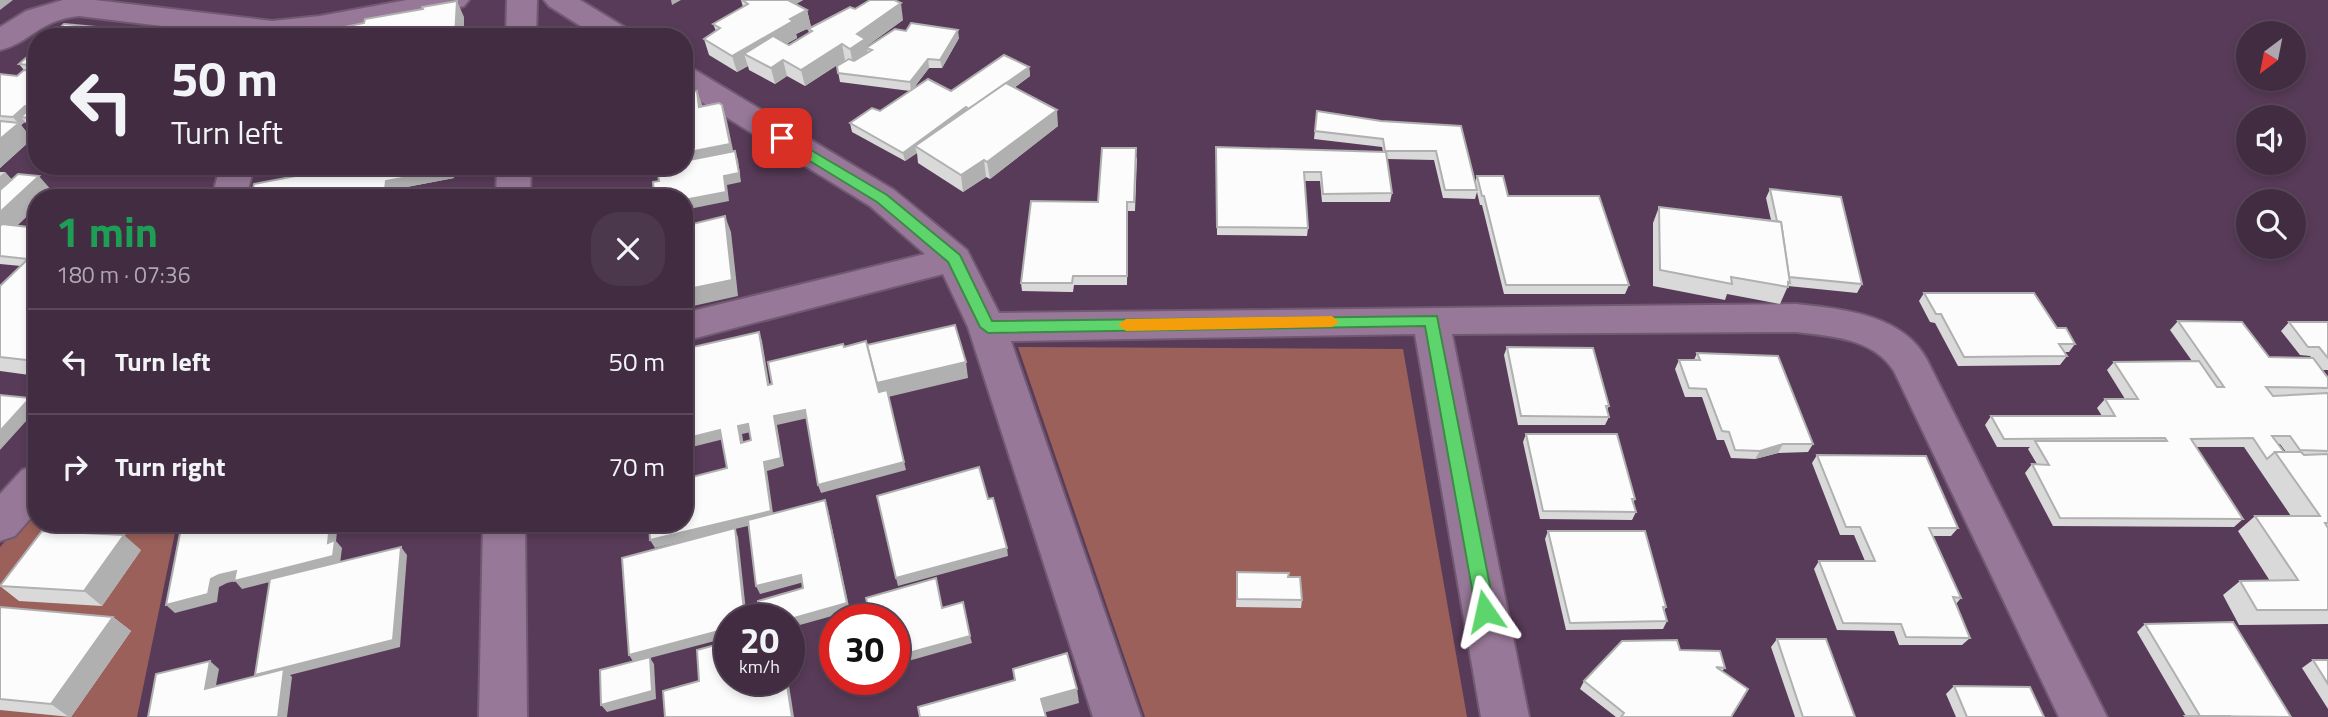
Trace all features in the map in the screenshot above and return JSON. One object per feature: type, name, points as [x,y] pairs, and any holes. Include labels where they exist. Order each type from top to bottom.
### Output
[{"type":"street","points":[[302,28],[454,0]]},
{"type":"street","points":[[520,28],[522,0]]},
{"type":"street","points":[[559,0],[605,28]]},
{"type":"street","points":[[0,41],[28,19],[61,8],[79,6],[236,28]]},
{"type":"street","points":[[693,82],[882,198],[954,259],[988,327],[1117,717]]},
{"type":"street","points":[[693,325],[954,259]]},
{"type":"street","points":[[988,327],[1796,318],[1837,323],[1872,332],[1899,349],[1916,376],[2083,717]]},
{"type":"street","points":[[1432,320],[1505,717]]},
{"type":"street","points":[[0,523],[28,492]]},
{"type":"street","points":[[503,717],[504,532]]},
{"type":"shaded area","points":[[1018,347],[1403,349],[1467,717],[1145,717]]},
{"type":"shaded area","points":[[28,515],[28,532],[175,532],[137,717],[0,717],[0,547]]},
{"type":"building","points":[[742,0],[788,0],[807,10],[732,56],[704,39],[720,28],[713,24],[748,4]]},
{"type":"building","points":[[870,0],[894,0],[901,3],[857,34],[865,39],[850,49],[842,44],[801,70],[783,60],[771,68],[744,54],[773,36],[789,45],[812,31],[808,29],[850,7],[855,9]]},
{"type":"building","points":[[457,1],[455,28],[344,28],[364,23],[365,19],[423,9],[422,7]]},
{"type":"building","points":[[911,23],[958,30],[940,60],[928,59],[910,82],[838,73],[837,66],[849,59],[854,61],[872,50],[866,48],[895,29],[906,31]]},
{"type":"building","points":[[64,24],[107,28],[60,28]]},
{"type":"building","points":[[1004,55],[1029,67],[969,109],[966,107],[903,153],[850,123],[872,108],[880,111],[928,79],[951,91]]},
{"type":"building","points":[[28,56],[28,65],[19,64]]},
{"type":"building","points":[[24,70],[28,70],[28,106],[25,106],[13,117],[0,116],[0,74],[17,76]]},
{"type":"building","points":[[1006,83],[1057,110],[987,162],[984,160],[961,175],[915,146]]},
{"type":"building","points":[[697,91],[699,107],[719,103],[722,105],[730,144],[693,151],[693,92]]},
{"type":"building","points":[[1317,111],[1381,121],[1461,126],[1477,190],[1445,190],[1436,151],[1385,151],[1383,139],[1315,131]]},
{"type":"building","points":[[0,121],[19,123],[0,139]]},
{"type":"building","points":[[1216,147],[1386,152],[1392,193],[1323,194],[1321,172],[1304,172],[1308,228],[1217,227]]},
{"type":"building","points":[[1102,148],[1136,148],[1134,202],[1127,202],[1127,276],[1073,276],[1072,283],[1021,283],[1031,201],[1098,202]]},
{"type":"building","points":[[735,151],[739,173],[724,176],[726,192],[693,198],[693,189],[653,189],[653,182],[659,181],[658,175],[693,175],[693,159]]},
{"type":"building","points":[[18,174],[39,176],[0,212],[0,190]]},
{"type":"building","points":[[418,175],[386,181],[385,189],[253,189],[254,184],[296,176]]},
{"type":"building","points":[[1477,176],[1503,176],[1508,196],[1599,196],[1629,285],[1506,285]]},
{"type":"building","points":[[1770,189],[1841,197],[1862,284],[1789,277],[1781,222],[1777,221]]},
{"type":"building","points":[[1659,207],[1781,222],[1790,283],[1788,282],[1788,287],[1731,277],[1732,284],[1660,270]]},
{"type":"building","points":[[725,216],[732,280],[693,288],[693,224]]},
{"type":"building","points":[[0,226],[28,227],[28,259],[0,256]]},
{"type":"building","points":[[28,259],[28,360],[0,357],[0,286]]},
{"type":"building","points":[[1924,293],[2034,293],[2057,328],[2066,328],[2075,344],[2059,344],[2067,356],[1964,357],[1941,314],[1936,314]]},
{"type":"building","points":[[2178,321],[2242,322],[2269,357],[2313,358],[2328,378],[2328,388],[2266,387],[2273,396],[2328,393],[2328,451],[2300,450],[2290,436],[2272,436],[2284,452],[2275,452],[2267,459],[2253,438],[2191,439],[2243,519],[2060,518],[2032,464],[2049,465],[2035,441],[2167,441],[2165,438],[2004,439],[1991,416],[2115,416],[2105,399],[2138,399],[2114,362],[2199,361],[2217,387],[2224,387]]},
{"type":"building","points":[[2289,322],[2328,322],[2328,358],[2319,347],[2308,347]]},
{"type":"building","points":[[955,325],[966,362],[877,383],[867,345]]},
{"type":"building","points":[[759,332],[768,385],[772,384],[768,362],[866,341],[879,392],[887,390],[904,462],[818,485],[805,410],[774,416],[781,458],[764,462],[771,511],[693,530],[693,477],[727,468],[720,430],[693,437],[693,347]],"holes":[[[748,424],[751,440],[741,443],[738,426]]]},
{"type":"building","points":[[1507,347],[1593,348],[1609,406],[1606,406],[1609,417],[1521,416]]},
{"type":"building","points":[[1697,353],[1778,356],[1813,444],[1783,444],[1760,451],[1735,450],[1729,432],[1722,431],[1706,389],[1689,388],[1679,360],[1700,360]]},
{"type":"building","points":[[0,395],[28,398],[28,400],[0,431]]},
{"type":"building","points":[[1526,434],[1617,434],[1635,499],[1632,499],[1636,512],[1543,511]]},
{"type":"building","points":[[2275,452],[2328,454],[2328,523],[2325,523],[2328,528],[2328,610],[2257,610],[2240,581],[2298,580],[2255,516],[2320,516]]},
{"type":"building","points":[[1817,455],[1926,456],[1958,528],[1929,528],[1961,598],[1953,597],[1970,638],[1906,637],[1901,624],[1843,623],[1819,561],[1875,561],[1860,527],[1846,527]]},
{"type":"building","points":[[979,467],[988,499],[993,498],[1007,548],[896,578],[877,496]]},
{"type":"building","points":[[825,500],[847,603],[819,604],[819,611],[805,615],[805,604],[758,604],[758,601],[803,588],[801,575],[756,586],[748,520]]},
{"type":"building","points":[[735,528],[743,604],[714,604],[714,632],[629,655],[622,558]]},
{"type":"building","points":[[1548,531],[1645,531],[1666,607],[1663,607],[1667,621],[1570,623]]},
{"type":"building","points":[[41,532],[124,535],[84,591],[0,586]]},
{"type":"building","points":[[180,532],[329,532],[328,543],[335,540],[333,556],[234,581],[236,571],[219,575],[211,579],[208,594],[166,605]]},
{"type":"building","points":[[650,532],[683,532],[650,540]]},
{"type":"building","points":[[401,547],[393,640],[255,675],[270,579]]},
{"type":"building","points":[[1237,572],[1289,573],[1288,577],[1300,577],[1302,600],[1237,599]]},
{"type":"building","points":[[936,578],[942,608],[963,602],[970,636],[910,653],[910,604],[867,604],[866,598]]},
{"type":"building","points":[[0,607],[113,617],[51,704],[0,699]]},
{"type":"building","points":[[2233,622],[2291,717],[2200,716],[2145,624]]},
{"type":"building","points":[[1777,639],[1826,639],[1855,717],[1803,717]]},
{"type":"building","points":[[1677,640],[1680,650],[1720,651],[1725,668],[1716,667],[1748,689],[1731,717],[1621,717],[1624,713],[1584,681],[1622,641]]},
{"type":"building","points":[[714,645],[714,695],[789,695],[792,717],[665,717],[663,691],[699,681],[697,650]]},
{"type":"building","points":[[1067,653],[1077,689],[1041,699],[1046,717],[920,717],[918,707],[1015,680],[1013,669]]},
{"type":"building","points":[[650,657],[652,691],[601,705],[600,670]]},
{"type":"building","points":[[2313,660],[2328,660],[2328,684]]},
{"type":"building","points":[[210,661],[205,689],[284,669],[278,717],[148,717],[156,674]]},
{"type":"building","points":[[1954,686],[2030,687],[2044,717],[1967,717]]},
{"type":"building","points":[[2230,716],[2230,717],[2186,717]]},
{"type":"slow traffic","points":[[1126,325],[1332,322]]},
{"type":"route","points":[[782,138],[882,198],[954,259],[988,327],[1432,320],[1485,611]]}]
